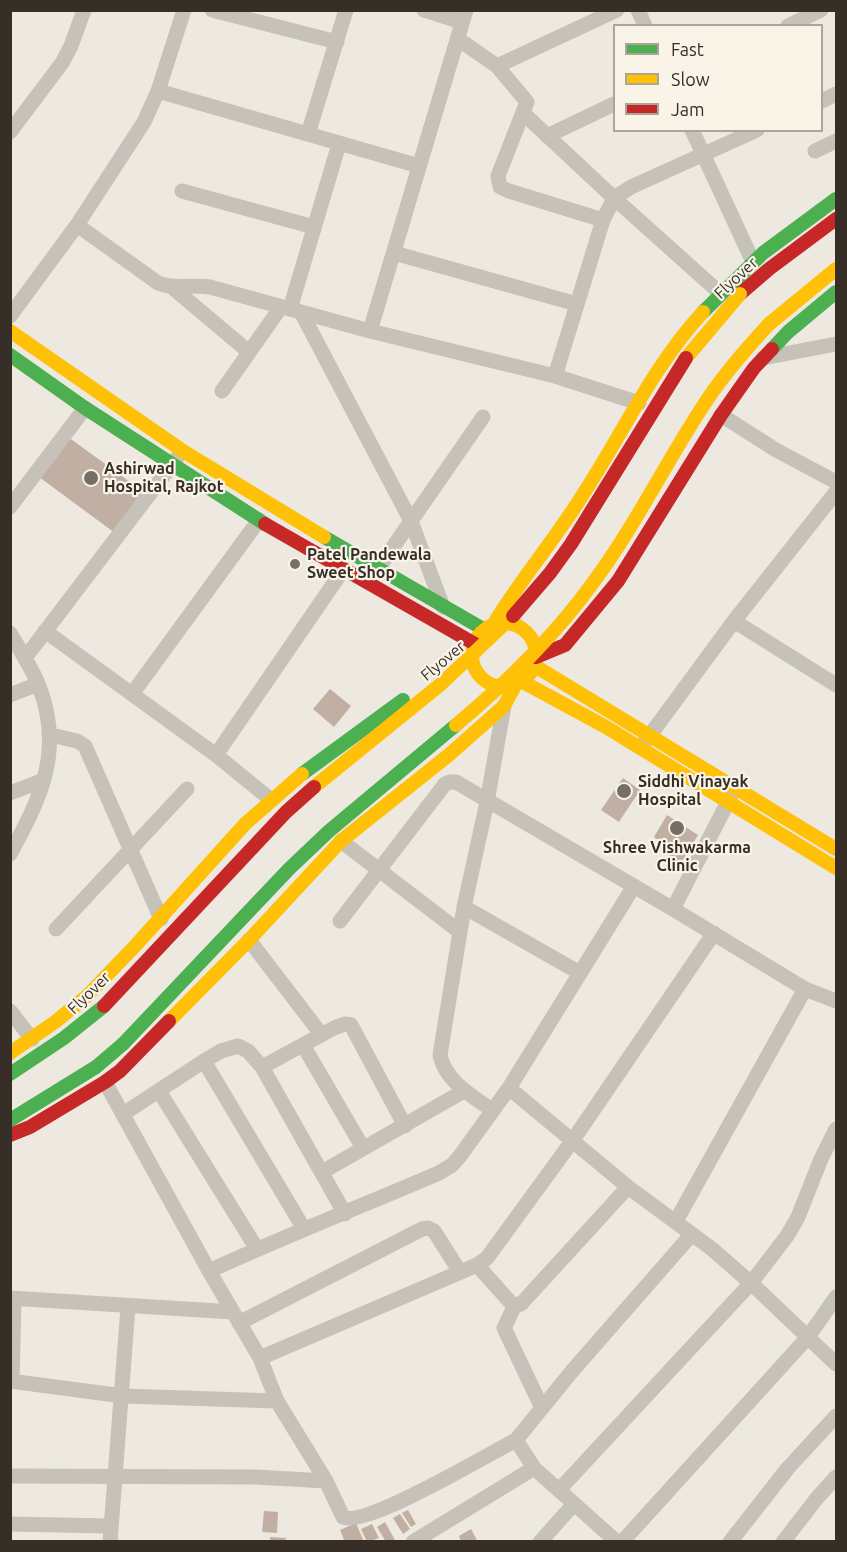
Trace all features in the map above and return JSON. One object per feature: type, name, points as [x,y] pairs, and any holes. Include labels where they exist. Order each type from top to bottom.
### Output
[{"type":"main road","points":[[10,1053],[72,1009],[97,986],[270,799],[306,769],[474,647],[576,506],[662,364],[682,337],[720,293],[753,262],[813,214],[837,199]]},
{"type":"main road","name":"Flyover","points":[[10,1074],[64,1038],[104,1006],[286,812],[316,785],[462,668],[486,645],[529,600],[565,554],[681,365],[704,335],[740,294],[769,269],[837,219]]},
{"type":"main road","points":[[10,1120],[96,1067],[123,1044],[321,838],[486,700],[528,661],[592,585],[627,532],[704,404],[740,355],[770,324],[837,269]]},
{"type":"main road","points":[[10,1135],[30,1127],[105,1082],[136,1056],[341,841],[396,799],[504,706],[536,662],[565,645],[618,581],[721,415],[763,358],[801,319],[837,292]]},
{"type":"main road","points":[[10,331],[183,451],[378,570],[443,607],[489,627],[504,623],[514,624],[524,629],[536,647],[536,662]]},
{"type":"main road","points":[[10,355],[85,408],[259,520],[474,647]]},
{"type":"main road","points":[[474,647],[474,667],[479,676],[487,682],[506,688],[519,684],[646,741],[736,787],[837,849]]},
{"type":"main road","points":[[536,662],[728,800],[837,868]]},
{"type":"street","points":[[10,316],[77,225],[144,122],[158,91],[184,10]]},
{"type":"street","points":[[212,10],[337,42]]},
{"type":"street","points":[[308,134],[346,10]]},
{"type":"street","points":[[370,331],[464,16],[424,10]]},
{"type":"street","points":[[497,66],[617,10]]},
{"type":"street","points":[[638,10],[644,24]]},
{"type":"street","points":[[792,24],[821,10]]},
{"type":"street","points":[[10,132],[62,63],[71,46],[80,11]]},
{"type":"street","points":[[458,39],[497,66],[527,102],[498,176],[500,187],[603,220]]},
{"type":"street","points":[[158,91],[419,166]]},
{"type":"street","points":[[823,101],[837,94]]},
{"type":"street","points":[[547,136],[613,105]]},
{"type":"street","points":[[523,113],[720,293]]},
{"type":"street","points":[[693,132],[753,262]]},
{"type":"street","points":[[555,376],[603,220],[614,198],[631,186],[753,132]]},
{"type":"street","points":[[815,151],[837,141]]},
{"type":"street","points":[[222,391],[249,352],[291,309],[339,144]]},
{"type":"street","points":[[182,191],[314,226]]},
{"type":"street","points":[[77,225],[158,283],[173,288],[249,352]]},
{"type":"street","points":[[394,253],[577,304]]},
{"type":"street","points":[[173,288],[198,285],[370,331],[555,376],[639,403]]},
{"type":"street","points":[[291,309],[411,521],[443,607]]},
{"type":"street","points":[[763,358],[837,344]]},
{"type":"street","points":[[10,507],[85,408]]},
{"type":"street","points":[[721,415],[776,450],[837,482]]},
{"type":"street","points":[[378,570],[483,417]]},
{"type":"street","points":[[24,658],[183,451]]},
{"type":"street","points":[[646,741],[734,621],[837,492]]},
{"type":"street","points":[[132,694],[259,520]]},
{"type":"street","points":[[216,755],[343,570]]},
{"type":"street","points":[[734,621],[837,685]]},
{"type":"street","points":[[45,631],[216,755],[270,799]]},
{"type":"street","points":[[10,633],[38,684],[46,706],[51,735],[44,780],[24,829],[10,854]]},
{"type":"street","points":[[10,695],[38,684]]},
{"type":"street","points":[[492,1110],[464,1091],[445,1069],[440,1055],[464,907],[487,802],[504,706]]},
{"type":"street","points":[[51,735],[77,741],[85,746],[161,919]]},
{"type":"street","points":[[10,793],[44,780]]},
{"type":"street","points":[[340,921],[445,784],[456,782],[805,989],[837,1001]]},
{"type":"street","points":[[673,909],[736,787]]},
{"type":"street","points":[[56,929],[187,789]]},
{"type":"street","points":[[341,841],[460,932]]},
{"type":"street","points":[[209,1271],[439,1173],[452,1165],[508,1088],[634,886]]},
{"type":"street","points":[[464,907],[580,973]]},
{"type":"street","points":[[260,1358],[477,1265],[487,1258],[573,1140],[714,933]]},
{"type":"street","points":[[249,940],[321,1034]]},
{"type":"street","points":[[676,1221],[805,989]]},
{"type":"street","points":[[10,1011],[32,1039]]},
{"type":"street","points":[[262,1067],[321,1034],[345,1024],[351,1025],[405,1126]]},
{"type":"street","points":[[303,1045],[363,1148]]},
{"type":"street","points":[[123,1114],[204,1061],[221,1051],[238,1046],[248,1051],[262,1067],[345,1214]]},
{"type":"street","points":[[204,1061],[304,1229]]},
{"type":"street","points":[[105,1082],[209,1271],[260,1358],[277,1401],[326,1481],[343,1517],[353,1520],[407,1499],[516,1440],[692,1234]]},
{"type":"street","points":[[508,1088],[628,1187],[676,1221],[752,1283],[837,1364]]},
{"type":"street","points":[[159,1091],[257,1249]]},
{"type":"street","points":[[322,1172],[464,1091]]},
{"type":"street","points":[[559,1490],[752,1283],[793,1226],[837,1129]]},
{"type":"street","points":[[542,1408],[504,1328],[515,1305],[526,1300],[628,1187]]},
{"type":"street","points":[[277,1401],[123,1396],[11,1381],[12,1298],[236,1318],[428,1228],[434,1231],[460,1272]]},
{"type":"street","points":[[477,1265],[515,1305]]},
{"type":"street","points":[[622,1542],[808,1337],[837,1297]]},
{"type":"street","points":[[10,1524],[110,1534],[123,1396],[128,1307]]},
{"type":"street","points":[[730,1542],[788,1468],[837,1416]]},
{"type":"street","points":[[516,1440],[534,1468],[617,1542]]},
{"type":"street","points":[[413,1542],[534,1468]]},
{"type":"street","points":[[10,1476],[255,1477],[326,1481]]},
{"type":"street","points":[[783,1542],[817,1498],[837,1477]]},
{"type":"street","points":[[540,1542],[574,1504]]},
{"type":"building","points":[[68,437],[144,492],[115,533],[39,477]]},
{"type":"building","points":[[330,689],[351,706],[334,727],[313,709]]},
{"type":"building","points":[[623,778],[640,790],[619,822],[601,810]]},
{"type":"building","points":[[667,815],[698,835],[681,863],[660,850],[664,844],[654,837]]},
{"type":"building","points":[[408,1510],[416,1524],[411,1527],[402,1513]]},
{"type":"building","points":[[264,1511],[278,1512],[277,1533],[262,1532]]},
{"type":"building","points":[[400,1514],[410,1529],[403,1534],[393,1518]]},
{"type":"building","points":[[385,1522],[396,1542],[386,1542],[377,1527]]},
{"type":"building","points":[[356,1523],[364,1542],[345,1542],[340,1530]]},
{"type":"building","points":[[372,1524],[379,1538],[367,1542],[361,1529]]},
{"type":"building","points":[[471,1529],[478,1542],[461,1542],[459,1536]]},
{"type":"building","points":[[270,1537],[286,1538],[285,1542],[270,1542]]},
{"type":"traffic: fast","points":[[703,312],[763,253],[836,199]]},
{"type":"traffic: fast","points":[[772,349],[788,332],[836,292]]},
{"type":"traffic: fast","points":[[10,355],[85,408],[265,524]]},
{"type":"traffic: fast","points":[[324,537],[485,630]]},
{"type":"traffic: fast","points":[[302,774],[403,700]]},
{"type":"traffic: fast","points":[[123,1044],[289,869],[329,831],[456,725]]},
{"type":"traffic: fast","points":[[10,1074],[64,1038],[104,1006]]},
{"type":"traffic: fast","points":[[10,1120],[96,1067],[123,1044]]},
{"type":"traffic: slow","points":[[769,324],[836,269]]},
{"type":"traffic: slow","points":[[686,358],[740,294]]},
{"type":"traffic: slow","points":[[493,625],[597,473],[653,378],[703,312]]},
{"type":"traffic: slow","points":[[456,725],[528,659],[577,604],[622,541],[710,395],[769,324]]},
{"type":"traffic: slow","points":[[10,331],[183,451],[324,537]]},
{"type":"traffic: slow","points":[[314,787],[441,684],[513,616]]},
{"type":"traffic: slow","points":[[504,623],[516,625],[527,632],[534,643],[536,655],[534,667],[527,678],[516,685],[504,687],[492,685],[481,678],[474,667],[472,655],[474,643],[481,632],[492,625],[504,623]]},
{"type":"traffic: slow","points":[[535,666],[836,849]]},
{"type":"traffic: slow","points":[[523,682],[606,727],[836,868]]},
{"type":"traffic: slow","points":[[169,1021],[249,940],[341,841],[450,754],[504,706],[515,686]]},
{"type":"traffic: slow","points":[[10,1053],[55,1022],[87,996],[245,824],[302,774]]},
{"type":"traffic: jam","points":[[740,294],[769,269],[836,219]]},
{"type":"traffic: jam","points":[[536,657],[565,645],[618,581],[721,415],[754,368],[772,349]]},
{"type":"traffic: jam","points":[[513,616],[550,573],[571,544],[686,358]]},
{"type":"traffic: jam","points":[[265,524],[475,644]]},
{"type":"traffic: jam","points":[[104,1006],[286,812],[314,787]]},
{"type":"traffic: jam","points":[[10,1135],[30,1127],[105,1082],[120,1071],[169,1021]]},
{"type":"place","name":"Ashirwad Hospital, Rajkot","points":[[91,478]]},
{"type":"place","name":"Patel Pandewala Sweet Shop","points":[[295,564]]},
{"type":"place","name":"Siddhi Vinayak Hospital","points":[[624,791]]},
{"type":"place","name":"Shree Vishwakarma Clinic","points":[[677,828]]}]
